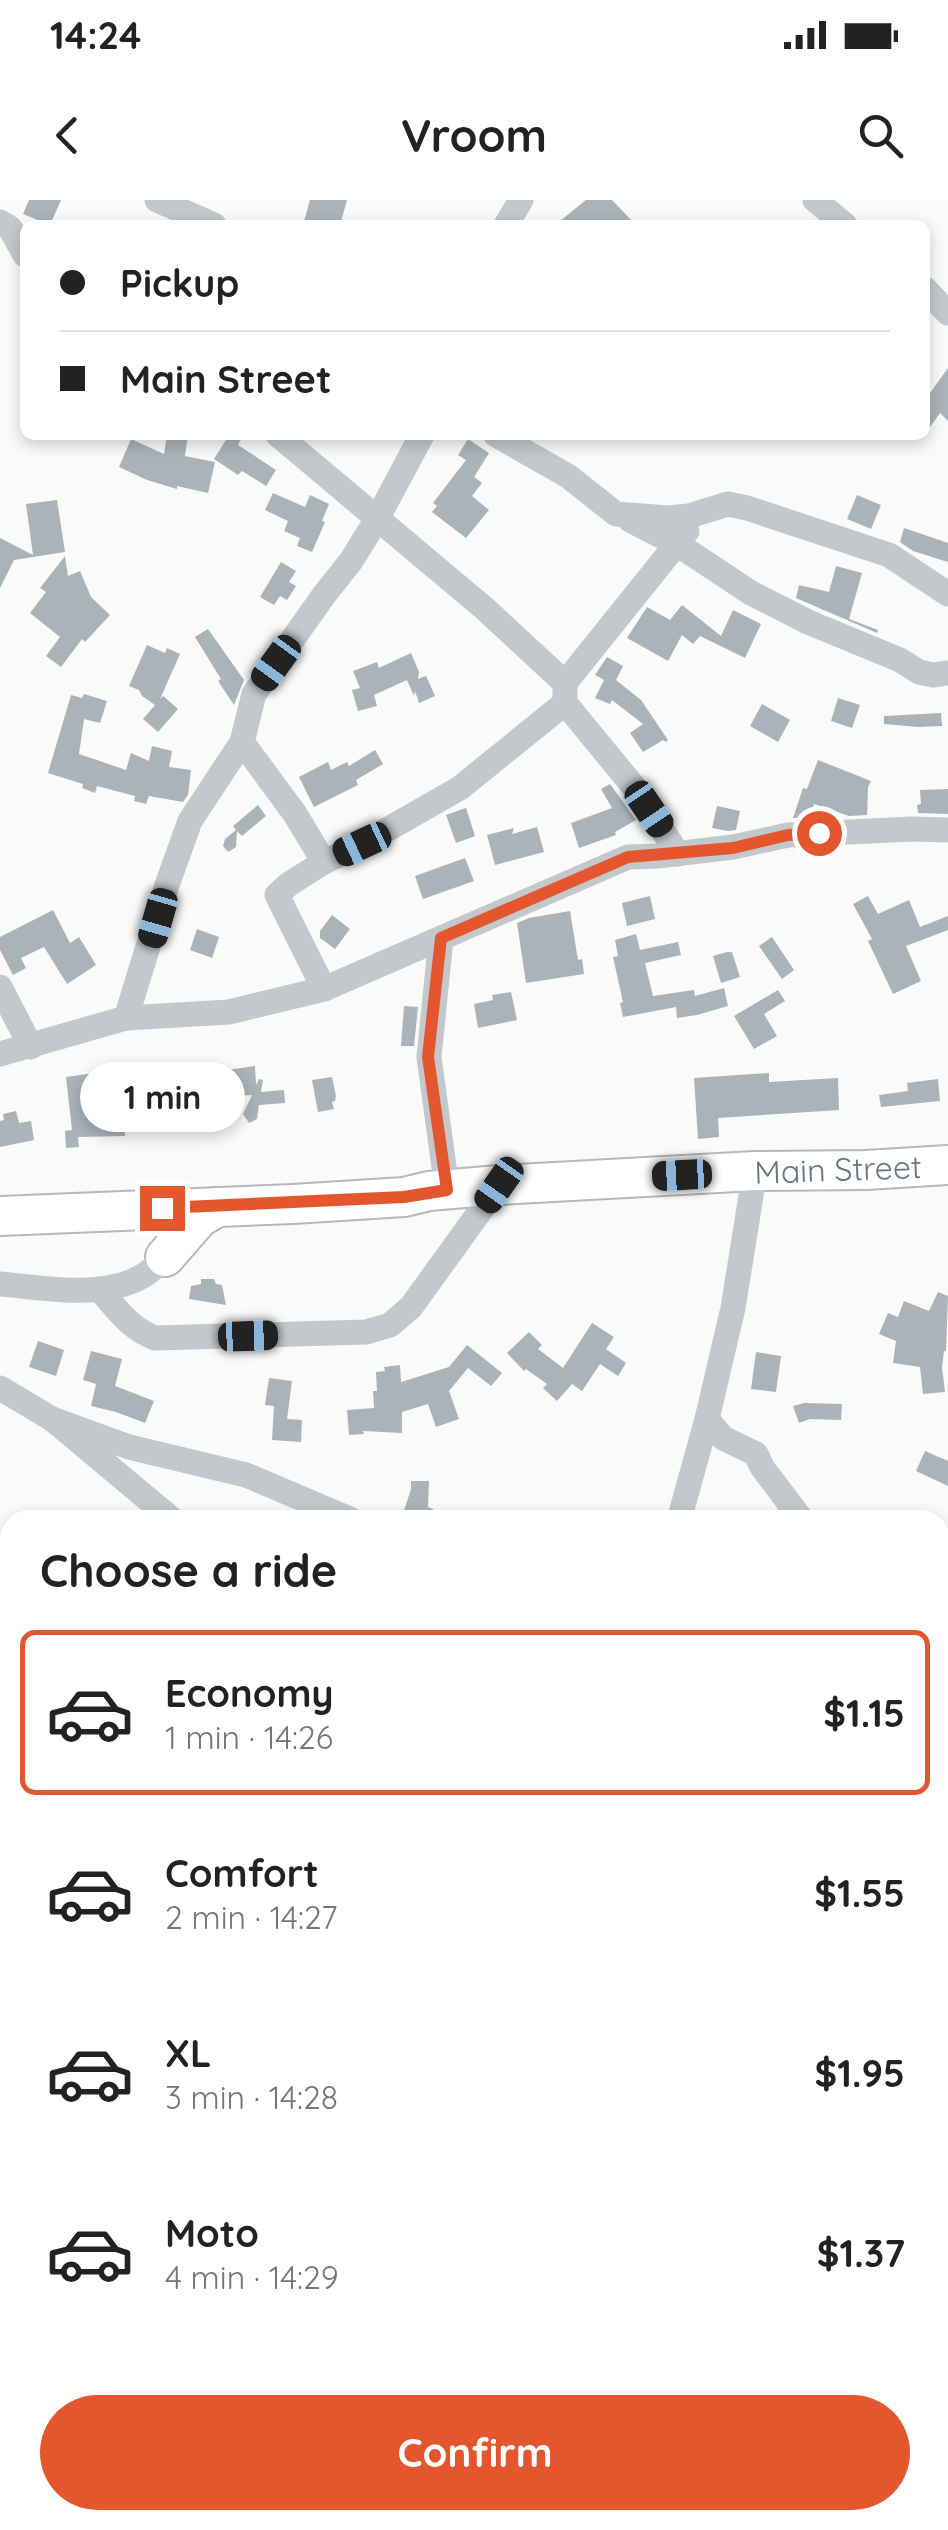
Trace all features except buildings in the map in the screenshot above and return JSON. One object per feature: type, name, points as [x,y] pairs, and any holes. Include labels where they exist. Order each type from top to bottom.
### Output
[{"type":"highway","name":"Main Street","points":[[168,1201],[217,1208],[404,1197],[499,1185],[948,1164]]},
{"type":"highway","name":"Main Street","points":[[168,1201],[404,1187],[438,1190]]},
{"type":"highway","points":[[0,1202],[168,1201]]},
{"type":"highway","points":[[0,1216],[113,1210],[168,1201]]},
{"type":"highway","points":[[113,1210],[133,1221],[159,1261],[199,1218],[217,1208]]},
{"type":"street","points":[[157,200],[203,220]]},
{"type":"street","points":[[815,200],[839,220]]},
{"type":"street","points":[[0,222],[10,228],[20,246]]},
{"type":"street","points":[[930,294],[948,312]]},
{"type":"street","points":[[284,440],[484,608],[565,693],[678,854]]},
{"type":"street","points":[[126,1018],[190,821],[242,742],[254,694],[351,561],[419,440]]},
{"type":"street","points":[[505,440],[568,476],[616,514],[677,544],[750,592],[919,672],[948,674]]},
{"type":"street","points":[[616,514],[668,518],[728,504],[889,556],[948,594]]},
{"type":"street","points":[[324,988],[277,895],[324,862],[460,788],[565,693],[691,525],[728,504]]},
{"type":"street","points":[[242,742],[295,814],[324,862]]},
{"type":"street","points":[[0,1054],[126,1018],[229,1012],[324,988],[628,857],[733,848],[788,835],[948,830]]},
{"type":"street","points":[[438,1190],[428,1057],[441,938]]},
{"type":"street","points":[[0,987],[31,1046]]},
{"type":"street","points":[[682,1510],[733,1308],[755,1171]]},
{"type":"street","points":[[100,1290],[125,1322],[155,1338],[366,1332],[390,1325],[411,1308],[499,1185]]},
{"type":"street","points":[[0,1284],[58,1290],[118,1287],[159,1261],[168,1201]]},
{"type":"street","points":[[2,1394],[129,1447],[246,1475],[328,1510]]},
{"type":"street","points":[[52,1418],[162,1510]]},
{"type":"street","points":[[707,1419],[722,1438],[756,1454],[794,1510]]},
{"type":"route","points":[[162,1208],[404,1197],[447,1190],[428,1057],[441,938],[628,857],[733,848],[788,835],[819,833]]}]
